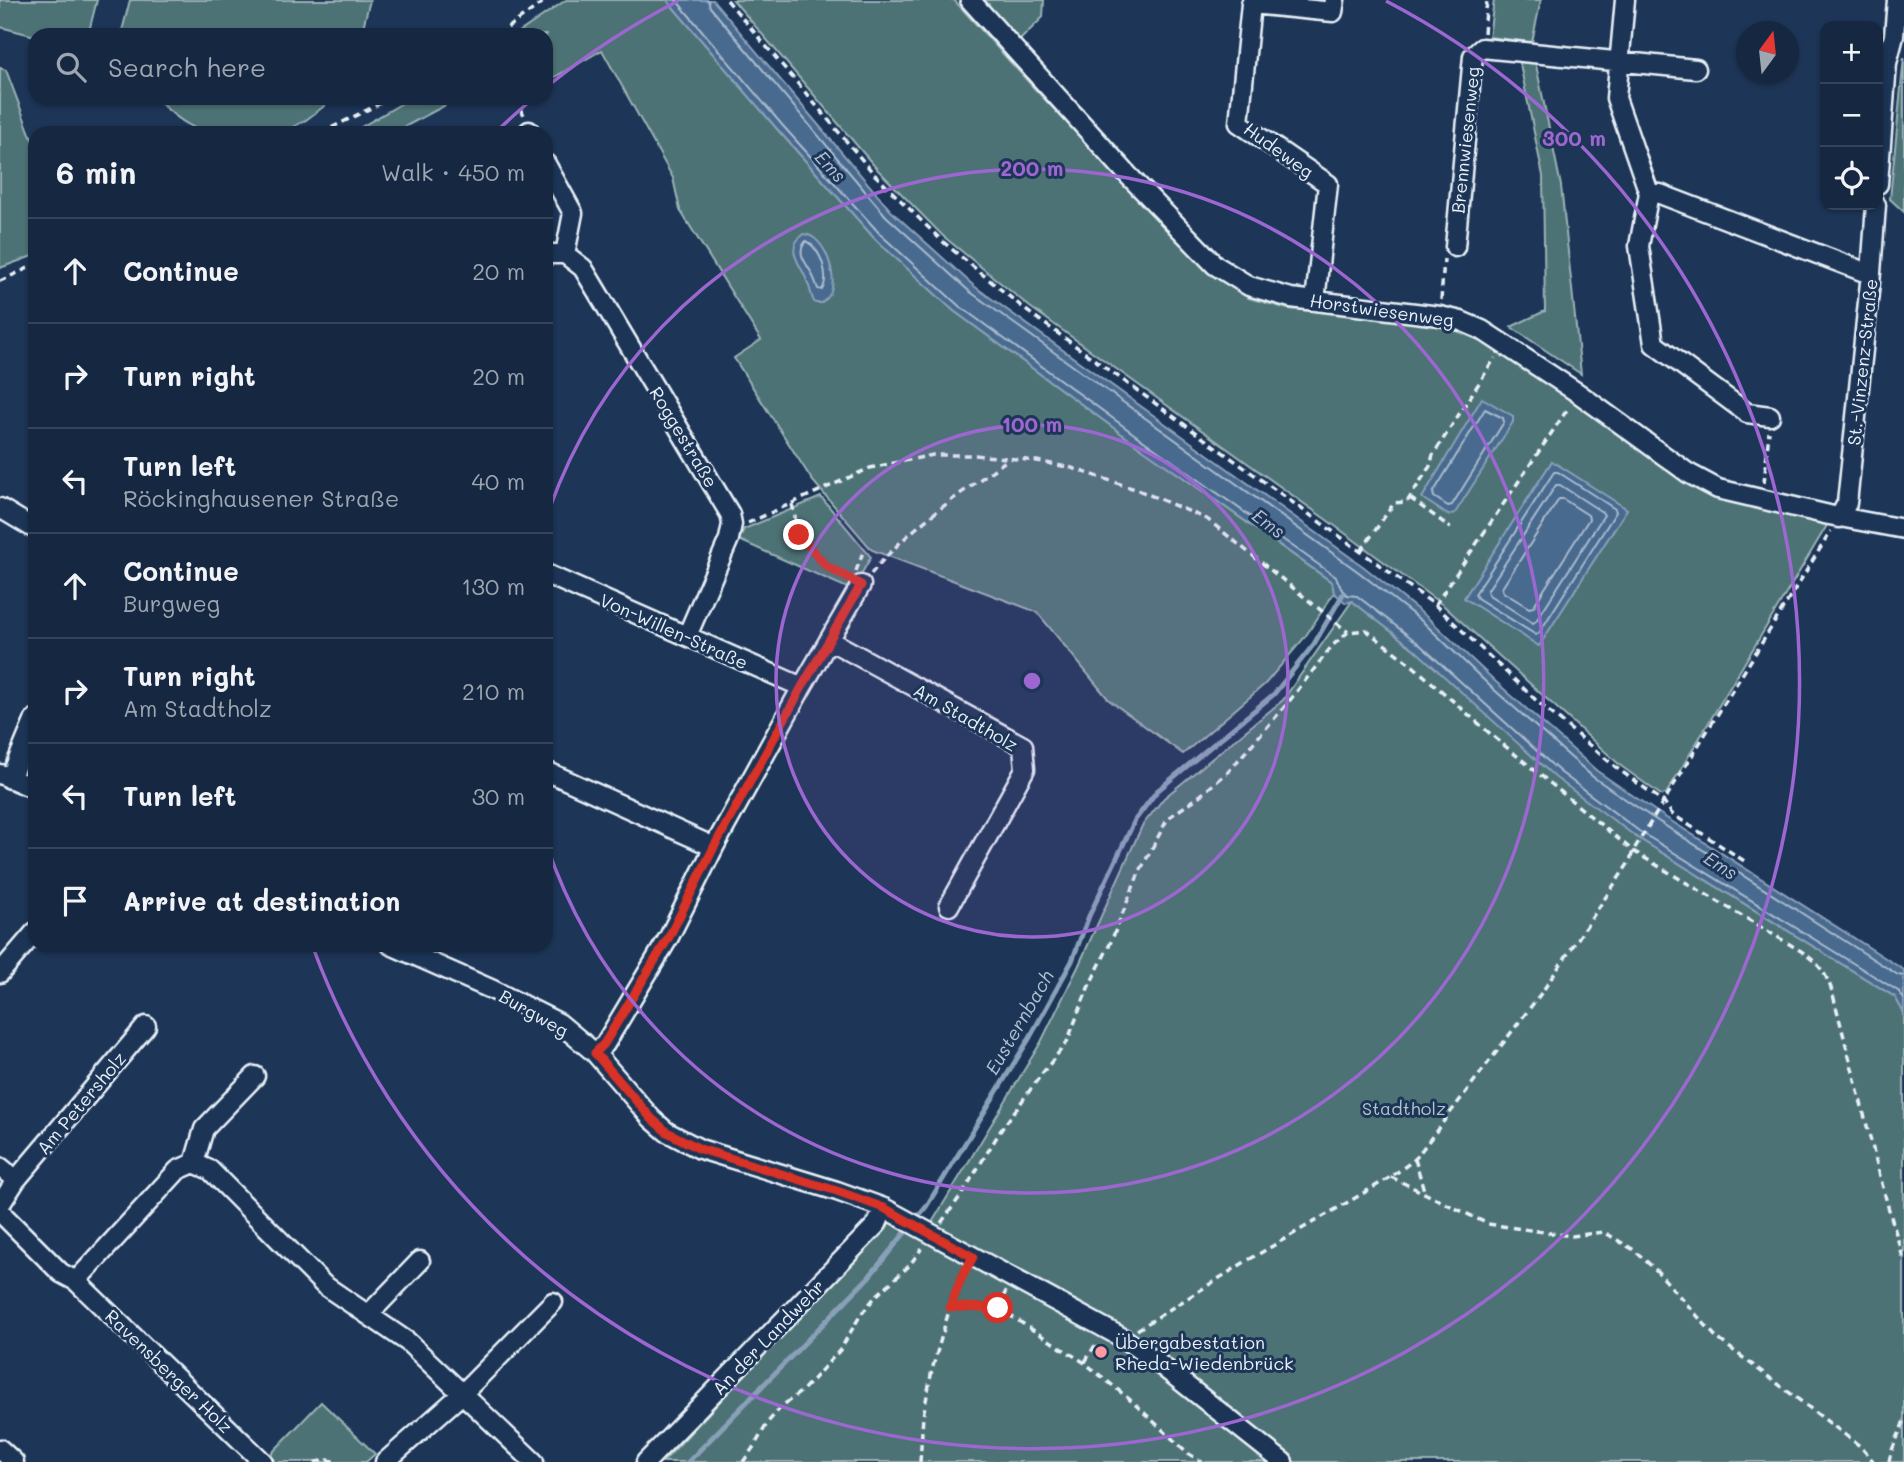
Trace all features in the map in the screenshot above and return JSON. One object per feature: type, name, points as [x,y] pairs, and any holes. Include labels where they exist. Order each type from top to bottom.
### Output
[{"type":"street","name":"Horstwiesenweg","points":[[970,0],[1129,176],[1215,265],[1249,286],[1291,298],[1440,316],[1461,321],[1504,344],[1688,472],[1718,489],[1839,518],[1904,529]]},
{"type":"street","name":"Hudeweg","points":[[1315,301],[1328,184],[1239,122],[1251,4],[1333,12],[1335,0]]},
{"type":"street","points":[[1625,0],[1616,98],[1649,192],[1639,246],[1654,344],[1747,413],[1770,416]]},
{"type":"street","points":[[1881,147],[1887,63],[1894,36],[1897,0]]},
{"type":"street","name":"Brennwiesenweg","points":[[1455,247],[1473,56],[1482,48],[1696,69]]},
{"type":"street","points":[[553,177],[573,213],[565,254],[553,254]]},
{"type":"street","points":[[1649,192],[1871,273]]},
{"type":"street","name":"St.-Vinzenz-Straße","points":[[1839,518],[1847,503],[1876,210]]},
{"type":"street","name":"Roggestraße","points":[[565,254],[583,268],[730,514],[732,524]]},
{"type":"street","points":[[0,508],[28,524]]},
{"type":"street","points":[[687,636],[729,540],[732,524]]},
{"type":"street","name":"Von-Willen-Straße","points":[[553,577],[802,687]]},
{"type":"street","points":[[595,1053],[604,1044],[669,937],[714,847],[861,585]]},
{"type":"street","name":"Am Stadtholz","points":[[829,640],[1023,746],[1025,769],[949,906]]},
{"type":"street","points":[[28,732],[5,776],[28,786]]},
{"type":"street","points":[[553,774],[714,847]]},
{"type":"street","points":[[0,973],[28,940]]},
{"type":"street","name":"Burgweg","points":[[407,952],[559,1023],[595,1053],[652,1119],[667,1132],[700,1149],[837,1191],[892,1212],[1124,1338],[1283,1462]]},
{"type":"street","name":"Am Petersholz","points":[[40,1252],[4,1216],[0,1207],[16,1180],[146,1026]]},
{"type":"street","points":[[194,1163],[204,1129],[255,1076]]},
{"type":"street","points":[[76,1281],[178,1170],[194,1163],[210,1170],[324,1285],[408,1342],[534,1462]]},
{"type":"street","points":[[0,1167],[16,1180]]},
{"type":"street","name":"An der Landwehr","points":[[646,1462],[877,1224],[892,1212]]},
{"type":"street","name":"Ravensberger Holz","points":[[40,1252],[61,1273],[76,1281],[262,1462]]},
{"type":"street","points":[[368,1315],[420,1261]]},
{"type":"street","points":[[385,1462],[462,1394],[553,1302]]},
{"type":"street","points":[[0,1449],[13,1462]]},
{"type":"path","points":[[508,28],[546,0]]},
{"type":"path","points":[[727,0],[875,175],[942,241],[1027,311],[1435,605],[1539,703],[1618,769],[1664,802],[1672,814],[1746,862]]},
{"type":"path","points":[[1482,48],[1487,0]]},
{"type":"path","points":[[335,126],[377,105]]},
{"type":"path","points":[[1440,316],[1445,253],[1455,247]]},
{"type":"path","points":[[0,281],[28,268]]},
{"type":"path","points":[[1361,552],[1394,503],[1407,502],[1430,466],[1433,455],[1504,344]]},
{"type":"path","points":[[1435,605],[1578,393]]},
{"type":"path","points":[[1762,501],[1770,416]]},
{"type":"path","points":[[732,524],[747,524],[870,468],[933,455],[975,455],[1037,461],[1072,468],[1138,490],[1207,519],[1348,632]]},
{"type":"path","points":[[861,585],[888,552],[946,504],[1009,459]]},
{"type":"path","points":[[1409,498],[1451,528]]},
{"type":"path","points":[[792,504],[799,535],[826,566],[853,579],[862,555],[857,551]]},
{"type":"path","points":[[1124,1338],[1245,1262],[1391,1177],[1415,1159],[1542,992],[1630,861],[1634,849],[1839,518]]},
{"type":"path","points":[[743,1462],[768,1422],[782,1406],[803,1390],[840,1350],[867,1306],[909,1266],[929,1233],[962,1194],[1001,1130],[1067,1042],[1139,873],[1168,818],[1228,772],[1287,704],[1332,646],[1348,632],[1366,630],[1634,849],[1818,964],[1827,976],[1832,991],[1904,1261]]},
{"type":"path","points":[[1415,1159],[1425,1194]]},
{"type":"path","points":[[1391,1177],[1488,1224],[1573,1236],[1604,1233],[1633,1250],[1657,1271],[1717,1338],[1860,1446],[1874,1462]]},
{"type":"path","points":[[920,1462],[923,1416],[932,1370],[950,1307],[973,1257]]},
{"type":"path","points":[[950,1307],[998,1308],[1085,1363],[1189,1454],[1202,1462]]},
{"type":"path","points":[[1085,1363],[1105,1328]]},
{"type":"path","points":[[1889,1462],[1904,1419]]},
{"type":"path","points":[[315,1462],[336,1462]]},
{"type":"green space","points":[[0,0],[97,0],[90,28],[28,28],[28,34],[0,27]]},
{"type":"green space","points":[[130,0],[370,0],[363,28],[123,28]]},
{"type":"green space","points":[[566,0],[667,0],[876,240],[954,311],[1137,445],[1333,583],[1334,593],[1305,637],[1265,684],[1183,754],[1109,700],[1037,612],[872,550],[812,480],[734,358],[761,340],[680,210],[673,178],[602,50],[553,78],[553,28],[525,28]]},
{"type":"green space","points":[[733,0],[954,0],[1210,273],[1249,298],[1288,309],[1439,321],[1481,337],[1714,498],[1829,522],[1666,794],[1661,795],[1621,766],[1444,606],[1030,307],[943,236],[877,169]]},
{"type":"green space","points":[[983,0],[1044,0],[1043,17],[1020,40]]},
{"type":"green space","points":[[1494,0],[1541,0],[1532,42],[1489,37]]},
{"type":"green space","points":[[1904,57],[1904,212],[1890,199]]},
{"type":"green space","points":[[1519,59],[1535,60],[1561,186],[1581,374],[1511,327],[1545,311],[1543,176]]},
{"type":"green space","points":[[0,68],[6,70],[28,128],[28,258],[0,268]]},
{"type":"green space","points":[[163,105],[325,105],[295,126],[191,126]]},
{"type":"green space","points":[[399,105],[446,105],[406,126],[363,126]]},
{"type":"green space","points":[[821,497],[871,557],[852,590],[739,540],[744,529]]},
{"type":"green space","name":"Stadtholz","points":[[1352,601],[1414,649],[1635,836],[1895,997],[1904,1013],[1904,1462],[663,1462],[889,1221],[922,1239],[1041,1042],[1142,826],[1164,798],[1283,700]]},
{"type":"green space","points":[[321,1402],[375,1454],[366,1462],[274,1462],[268,1457]]},
{"type":"water","name":"Ems","points":[[667,0],[713,0],[891,211],[974,286],[1364,567],[1428,618],[1597,771],[1904,970],[1904,1013],[1895,997],[1635,836],[1556,778],[1414,649],[1352,601],[1346,603],[1334,593],[1332,582],[1137,445],[954,311],[876,240]]},
{"type":"water","points":[[803,234],[811,236],[823,248],[831,267],[832,286],[822,303],[815,303],[813,300],[794,251],[797,240]]},
{"type":"water","points":[[1482,398],[1513,416],[1513,422],[1455,513],[1448,515],[1422,498]]},
{"type":"water","points":[[1552,461],[1627,509],[1539,646],[1464,598]]},
{"type":"waterway","name":"Eusternbach","points":[[688,1462],[868,1278],[926,1207],[1029,1039],[1072,961],[1089,916],[1135,820],[1157,791],[1274,694],[1314,644],[1343,594]]},
{"type":"place","name":"Übergabestation Rheda-Wiedenbrück","points":[[1101,1352]]},
{"type":"route","points":[[799,535],[826,566],[861,585],[714,847],[669,937],[604,1044],[595,1053],[652,1119],[667,1132],[700,1149],[884,1208],[973,1257],[950,1307],[998,1308]]}]
